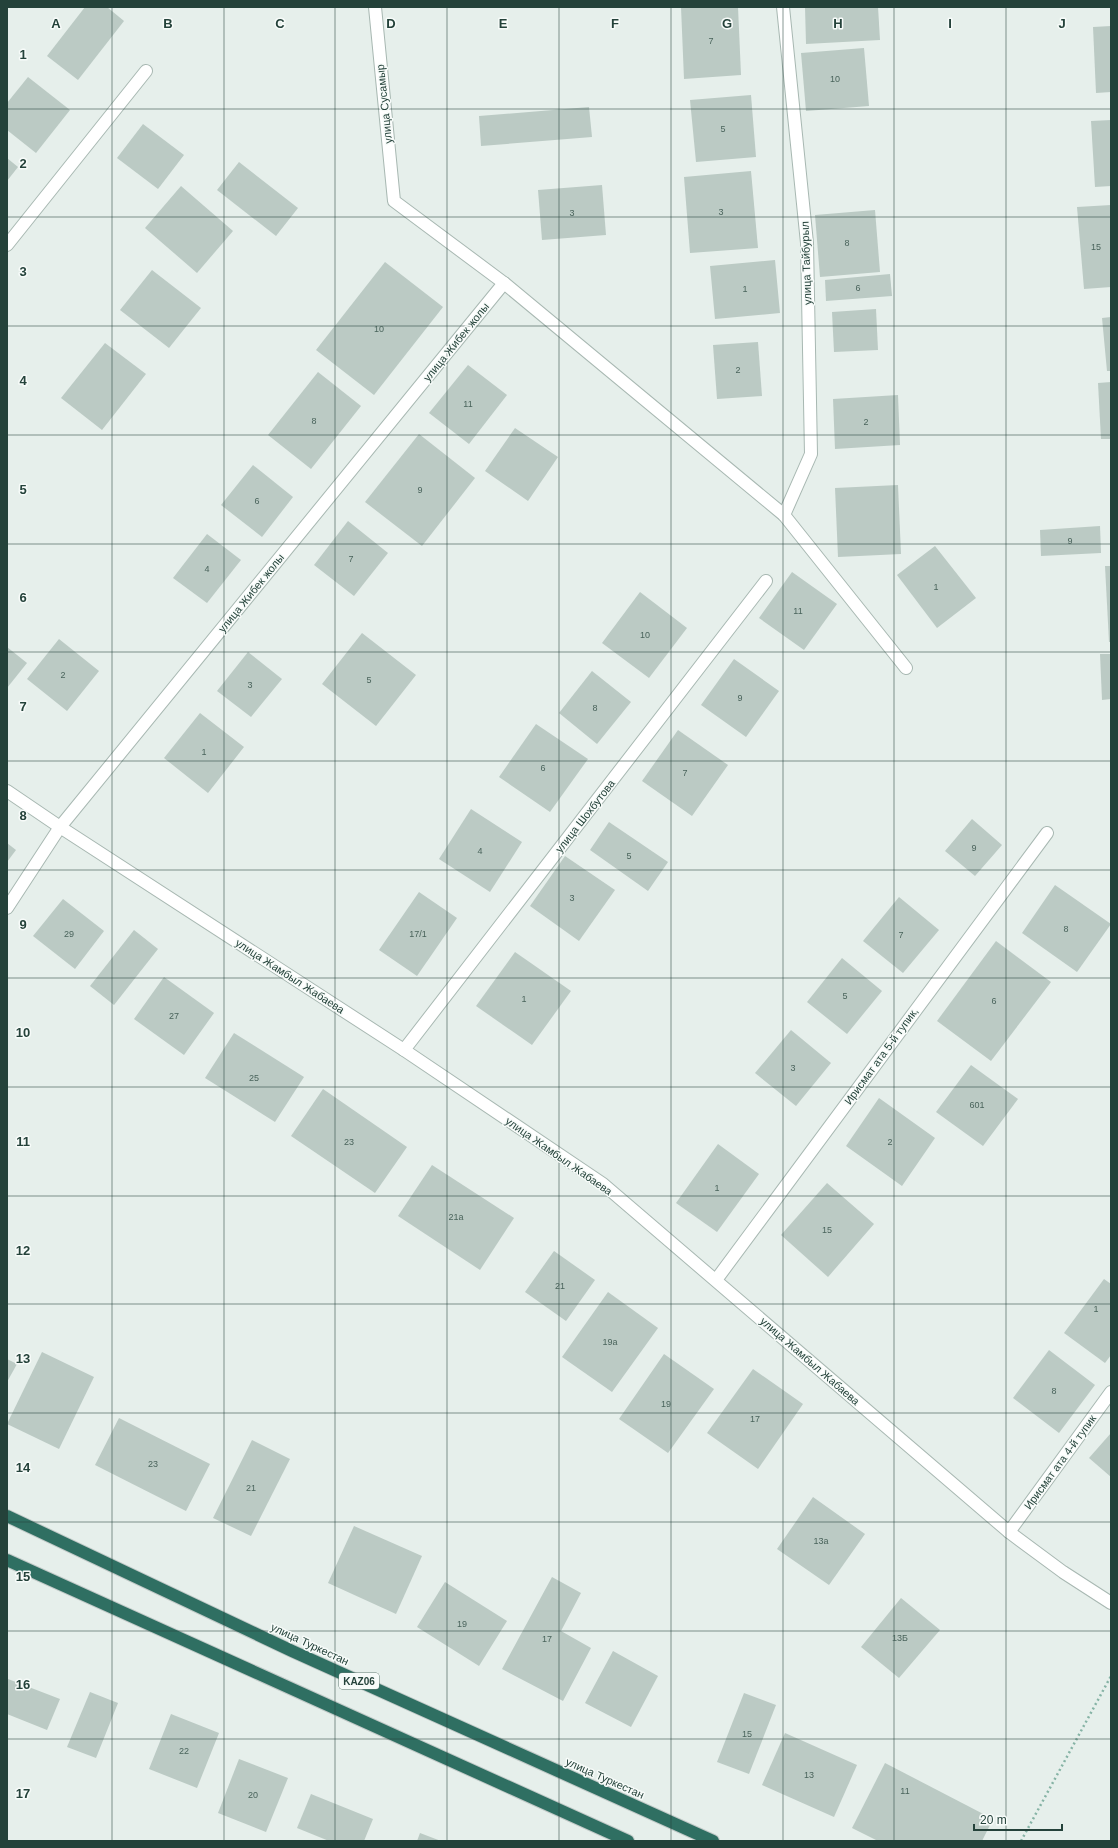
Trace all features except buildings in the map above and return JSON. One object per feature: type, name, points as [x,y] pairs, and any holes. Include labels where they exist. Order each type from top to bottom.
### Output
[{"type":"highway","name":"улица Туркестан","points":[[7,1516],[285,1647],[713,1841]]},
{"type":"highway","points":[[7,1560],[628,1841]]},
{"type":"street","name":"улица Сусамыр","points":[[374,7],[394,201],[504,283]]},
{"type":"street","name":"улица Тайбурыл","points":[[783,7],[807,243],[811,454],[784,515]]},
{"type":"street","points":[[7,245],[146,71]]},
{"type":"street","points":[[504,283],[784,515],[906,668]]},
{"type":"street","name":"улица Жибек жолы","points":[[7,908],[60,827],[504,283]]},
{"type":"street","name":"улица Шохбутова","points":[[404,1050],[766,581]]},
{"type":"street","name":"улица Жамбыл Жабаева","points":[[7,791],[404,1050],[603,1184],[1009,1532],[1063,1572],[1111,1603]]},
{"type":"street","name":"Ирисмат ата 5-й тупик,","points":[[716,1280],[1047,832]]},
{"type":"street","name":"Ирисмат ата 4-й тупик","points":[[1009,1532],[1111,1392]]},
{"type":"path","points":[[1021,1841],[1111,1676]]}]
